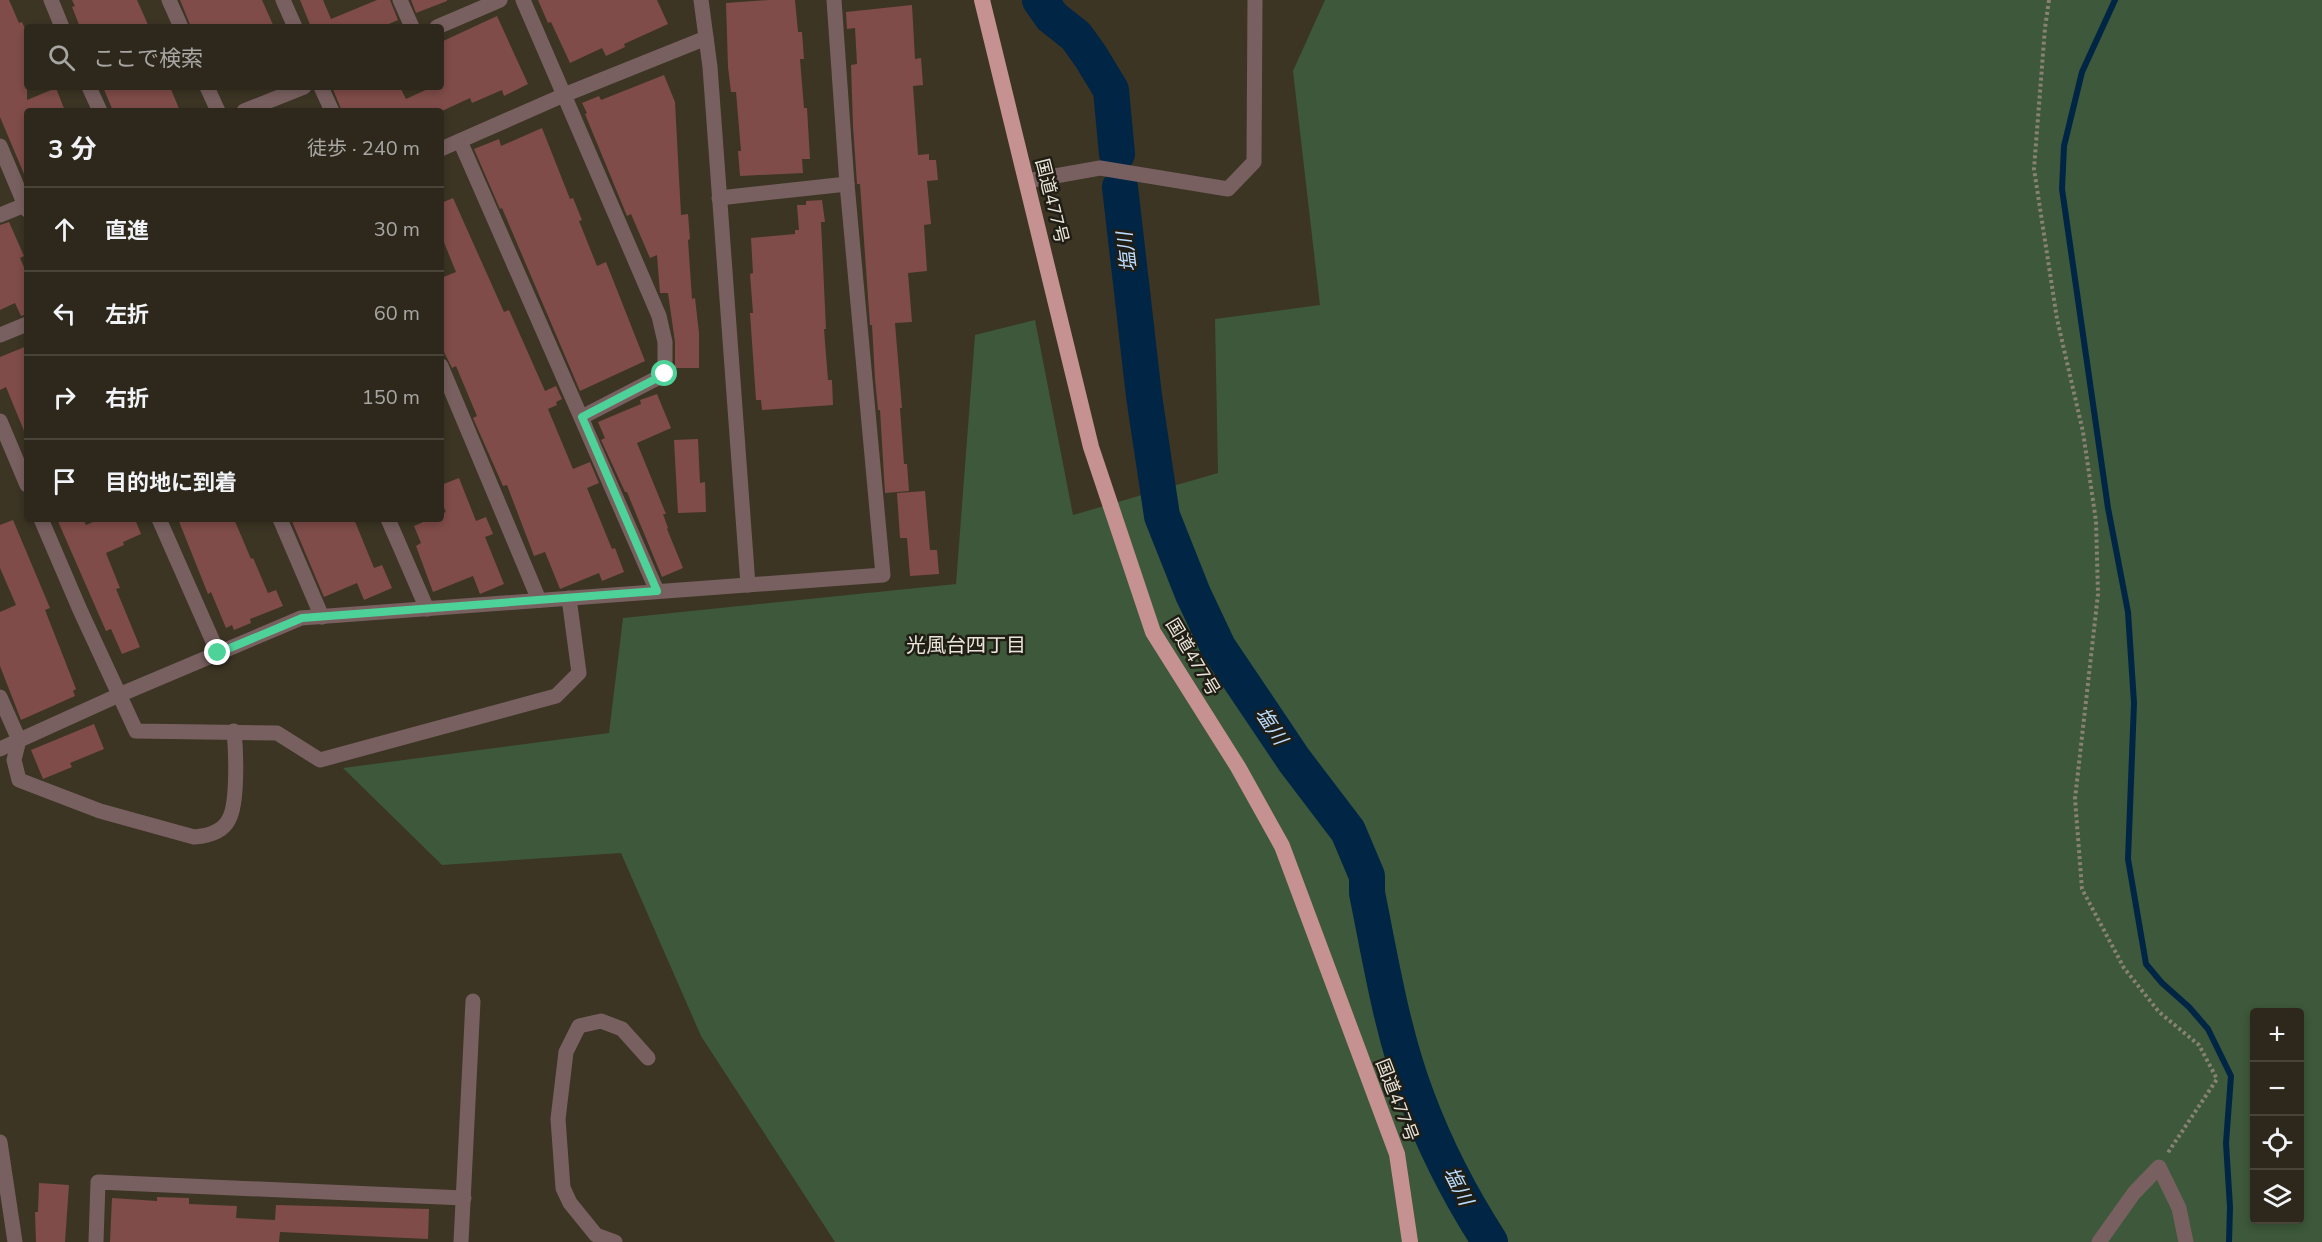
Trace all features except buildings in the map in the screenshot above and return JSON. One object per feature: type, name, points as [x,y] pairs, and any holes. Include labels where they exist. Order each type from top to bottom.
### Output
[{"type":"highway","name":"国道477号","points":[[982,0],[1091,447],[1153,632],[1238,767],[1282,846],[1397,1154],[1410,1242]]},
{"type":"street","points":[[51,0],[61,24]]},
{"type":"street","points":[[169,0],[180,24]]},
{"type":"street","points":[[283,0],[294,24]]},
{"type":"street","points":[[400,0],[411,24]]},
{"type":"street","points":[[444,24],[501,0]]},
{"type":"street","points":[[523,0],[659,316],[665,342],[665,374],[582,417]]},
{"type":"street","points":[[701,0],[719,198],[747,585]]},
{"type":"street","points":[[0,748],[302,618],[883,575],[847,184],[834,0]]},
{"type":"street","points":[[1027,181],[1100,168],[1228,189],[1254,162],[1255,0]]},
{"type":"street","points":[[444,148],[564,95],[706,38]]},
{"type":"street","points":[[90,90],[99,108]]},
{"type":"street","points":[[208,90],[217,108]]},
{"type":"street","points":[[252,108],[296,90]]},
{"type":"street","points":[[322,90],[331,108]]},
{"type":"street","points":[[460,141],[657,591]]},
{"type":"street","points":[[0,146],[24,202]]},
{"type":"street","points":[[719,198],[847,184]]},
{"type":"street","points":[[0,215],[24,208]]},
{"type":"street","points":[[0,335],[24,325]]},
{"type":"street","points":[[444,373],[539,600]]},
{"type":"street","points":[[0,421],[24,478]]},
{"type":"street","points":[[42,522],[136,731],[277,733],[320,760],[556,696],[579,673],[569,598]]},
{"type":"street","points":[[160,522],[218,653]]},
{"type":"street","points":[[281,522],[322,617]]},
{"type":"street","points":[[389,522],[427,609]]},
{"type":"street","points":[[0,697],[19,740],[14,760],[19,780],[100,811],[194,837],[207,836],[229,820],[233,806],[236,748],[234,731]]},
{"type":"street","points":[[461,1242],[473,1001]]},
{"type":"street","points":[[615,1242],[596,1235],[570,1203],[563,1188],[558,1119],[566,1052],[579,1026],[601,1021],[622,1029],[648,1058]]},
{"type":"street","points":[[0,1142],[15,1242]]},
{"type":"street","points":[[2099,1242],[2134,1193],[2159,1167],[2179,1208],[2186,1242]]},
{"type":"street","points":[[96,1242],[99,1182],[464,1198]]},
{"type":"path","points":[[2049,0],[2034,168],[2057,319],[2083,432],[2096,521],[2098,594],[2075,799],[2082,889],[2124,968],[2158,1012],[2199,1046],[2217,1079],[2159,1167]]},
{"type":"green space","points":[[1325,0],[2322,0],[2322,1242],[835,1242],[701,1036],[621,853],[442,865],[343,768],[609,733],[623,618],[956,584],[975,335],[1035,320],[1073,515],[1218,473],[1215,319],[1320,305],[1293,71]]},
{"type":"waterway","name":"塩川","points":[[1040,0],[1052,17],[1076,36],[1111,90],[1117,154]]},
{"type":"waterway","points":[[2115,0],[2082,72],[2064,146],[2062,189],[2108,508],[2128,612],[2134,703],[2128,859],[2146,964],[2208,1029],[2231,1076],[2226,1143],[2230,1207],[2229,1242]]},
{"type":"waterway","name":"塩川","points":[[1120,187],[1144,396],[1162,516],[1193,594],[1218,647],[1294,760],[1348,831],[1367,876],[1367,893],[1382,971],[1408,1073],[1441,1154],[1469,1208],[1490,1242]]},
{"type":"district","name":"光風台四丁目","points":[[966,645]]},
{"type":"route","points":[[218,653],[302,618],[657,591],[582,417],[665,374]]}]
